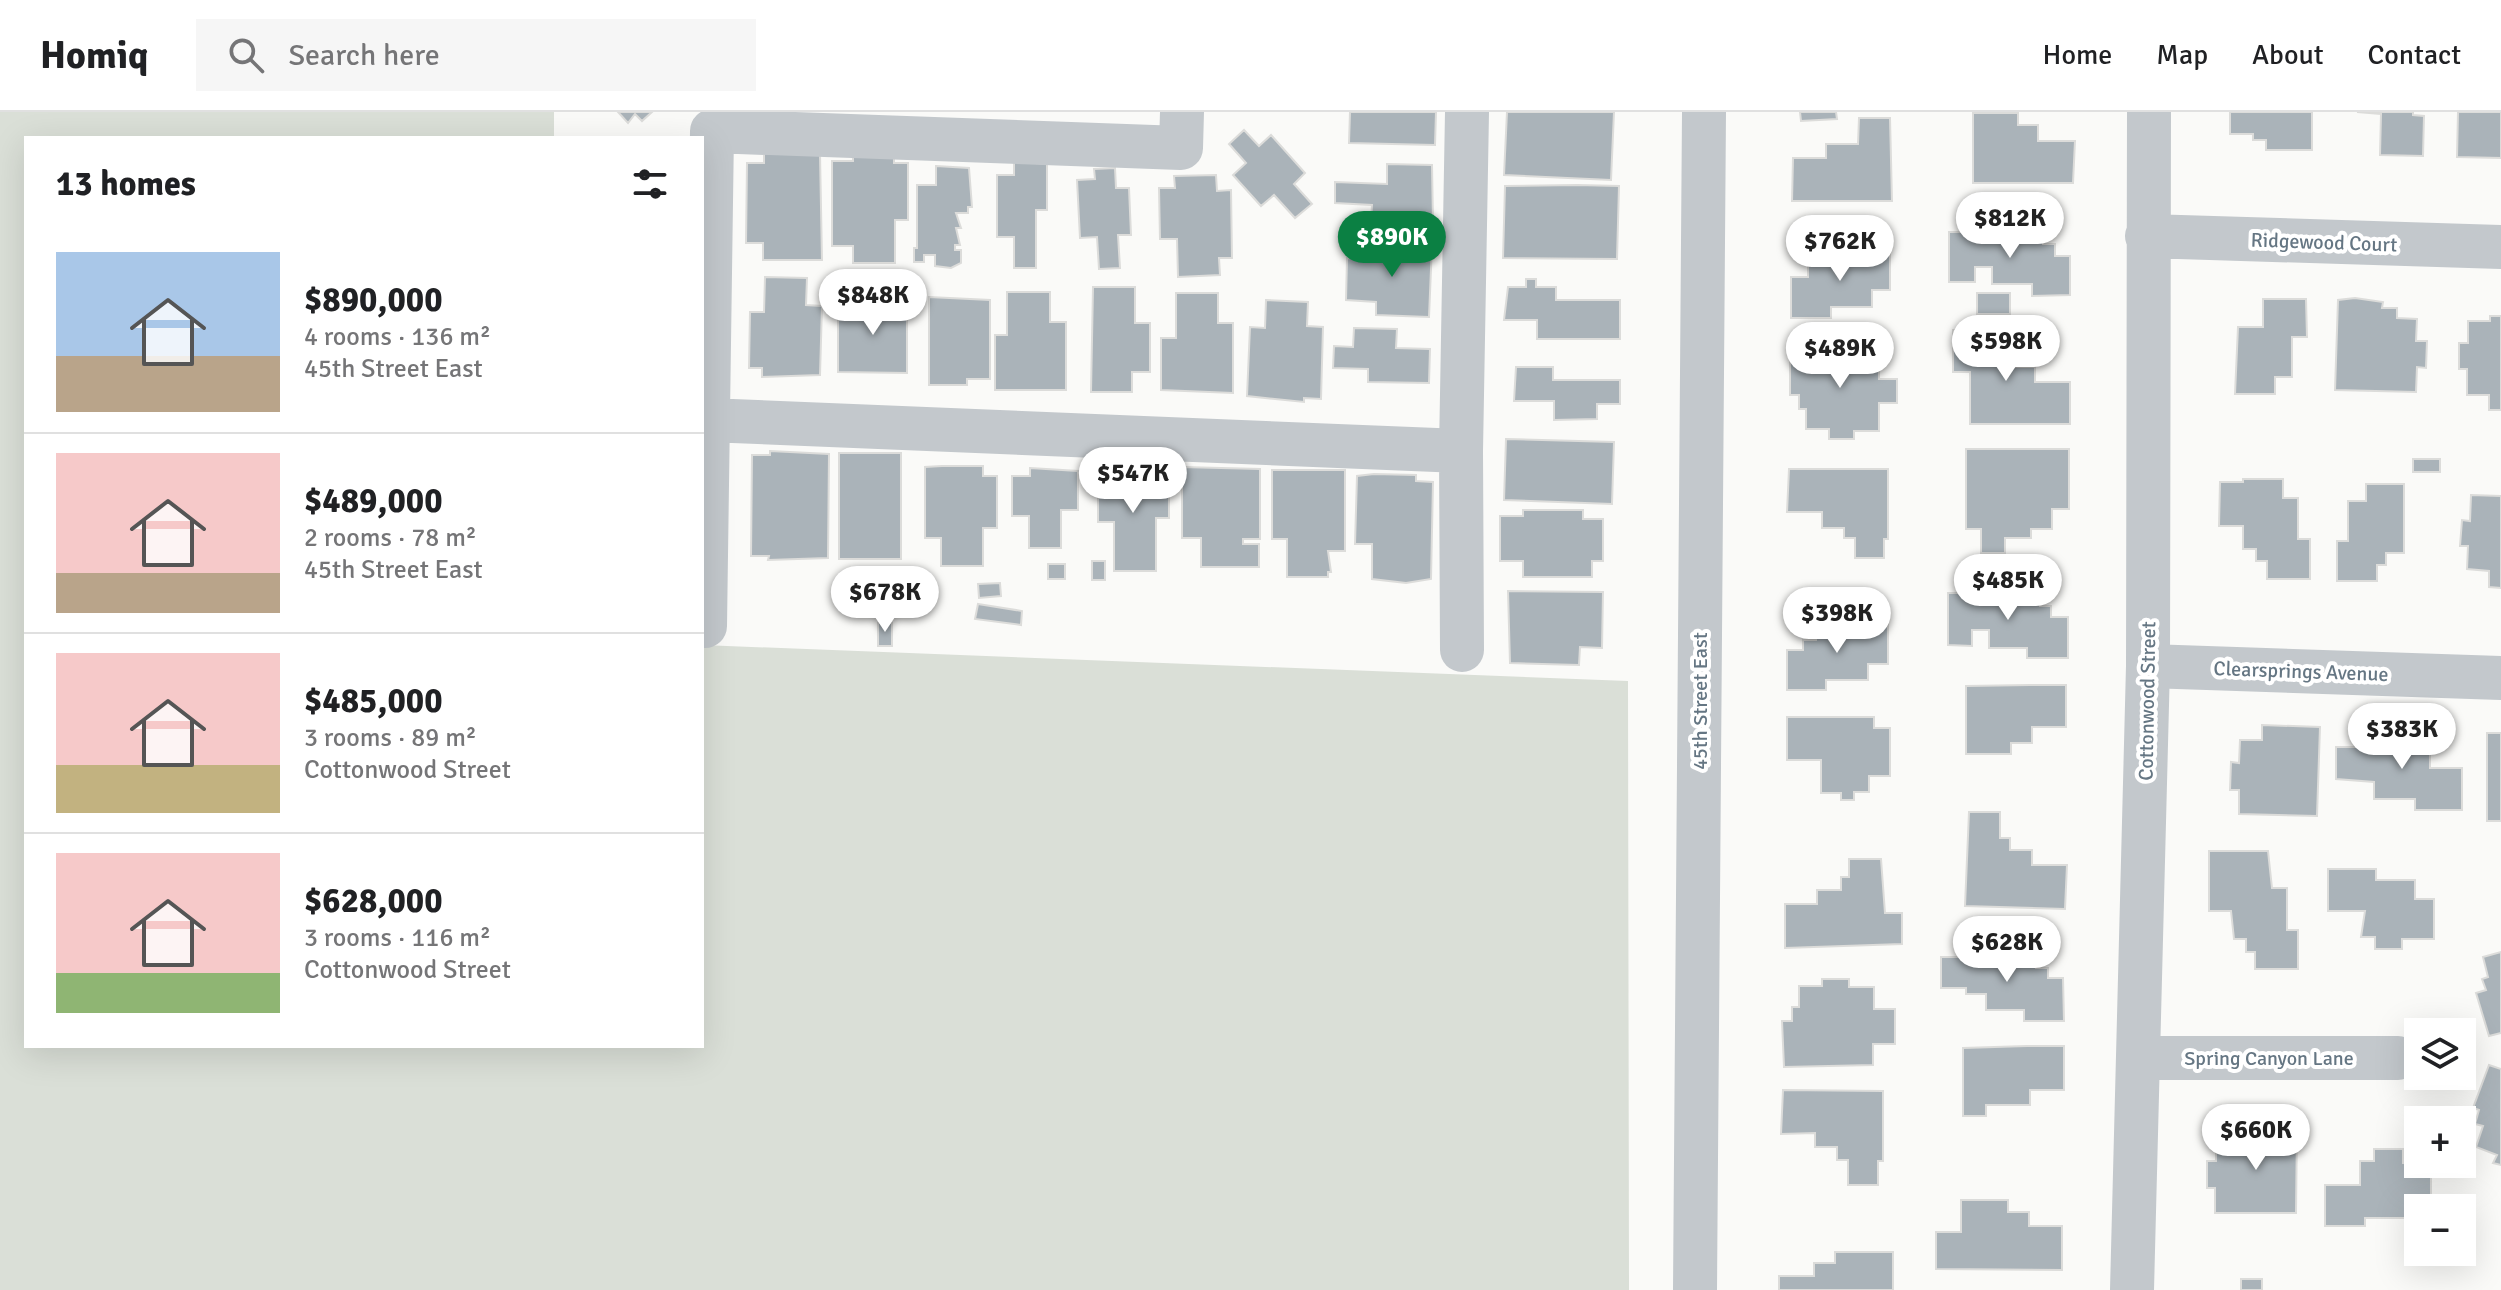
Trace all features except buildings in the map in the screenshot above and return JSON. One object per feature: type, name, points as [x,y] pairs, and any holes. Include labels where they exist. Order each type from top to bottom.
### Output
[{"type":"street","points":[[705,626],[712,131],[1181,148],[1182,112]]},
{"type":"street","points":[[1462,650],[1461,451],[1467,112]]},
{"type":"street","name":"45th Street East","points":[[1695,1290],[1704,112]]},
{"type":"street","name":"Cottonwood Street","points":[[2132,1290],[2148,666],[2149,112]]},
{"type":"street","name":"Ridgewood Court","points":[[2147,236],[2501,247]]},
{"type":"street","points":[[707,420],[1461,451]]},
{"type":"street","name":"Clearsprings Avenue","points":[[2148,666],[2501,678]]},
{"type":"street","name":"Spring Canyon Lane","points":[[2139,1058],[2398,1058]]},
{"type":"shaded area","points":[[0,112],[554,112],[554,136],[24,136],[24,1048],[704,1048],[704,645],[1628,681],[1629,1290],[0,1290]]}]
